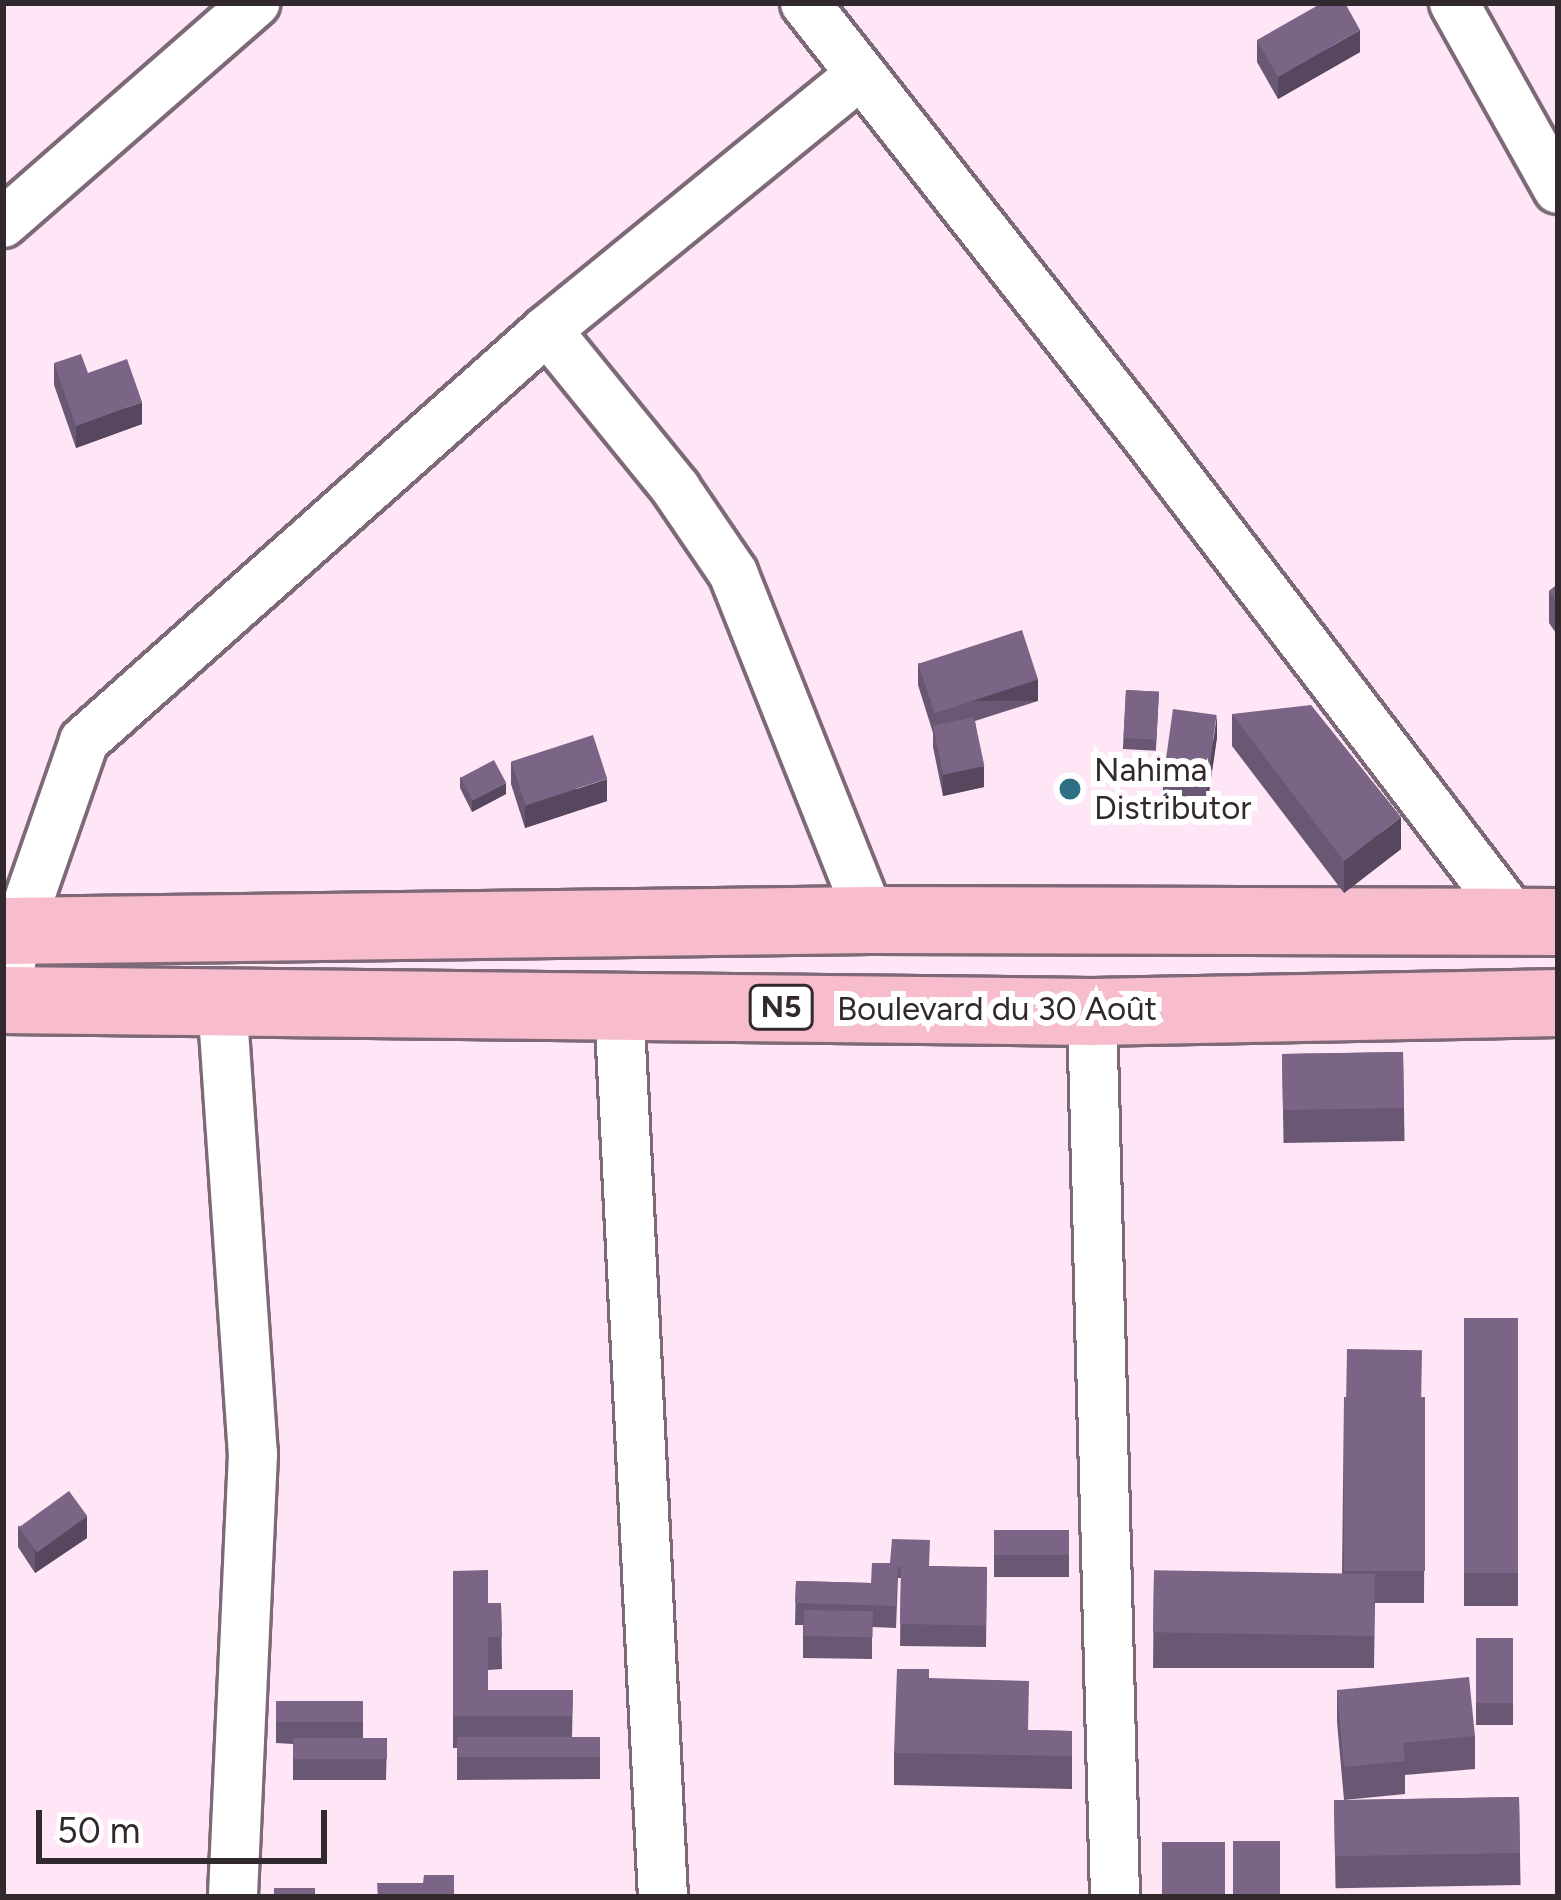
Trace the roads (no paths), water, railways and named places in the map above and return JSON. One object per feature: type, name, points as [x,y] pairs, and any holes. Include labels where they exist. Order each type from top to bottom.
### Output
[{"type":"highway","points":[[10,931],[871,920],[1538,923]]},
{"type":"highway","name":"Boulevard du 30 Août","points":[[3,1000],[1092,1012],[1558,1004]]},
{"type":"street","points":[[3,223],[255,3]]},
{"type":"street","points":[[1454,3],[1558,189]]},
{"type":"street","points":[[820,8],[861,74],[1538,923]]},
{"type":"street","points":[[3,1000],[10,931],[84,741],[547,330],[861,74]]},
{"type":"street","points":[[547,330],[676,489],[733,573],[871,920]]},
{"type":"street","points":[[222,1001],[253,1454],[233,1897]]},
{"type":"street","points":[[619,1004],[663,1897]]},
{"type":"street","points":[[1092,1012],[1115,1897]]},
{"type":"place","name":"Nahima Distributor","points":[[1070,789]]}]
